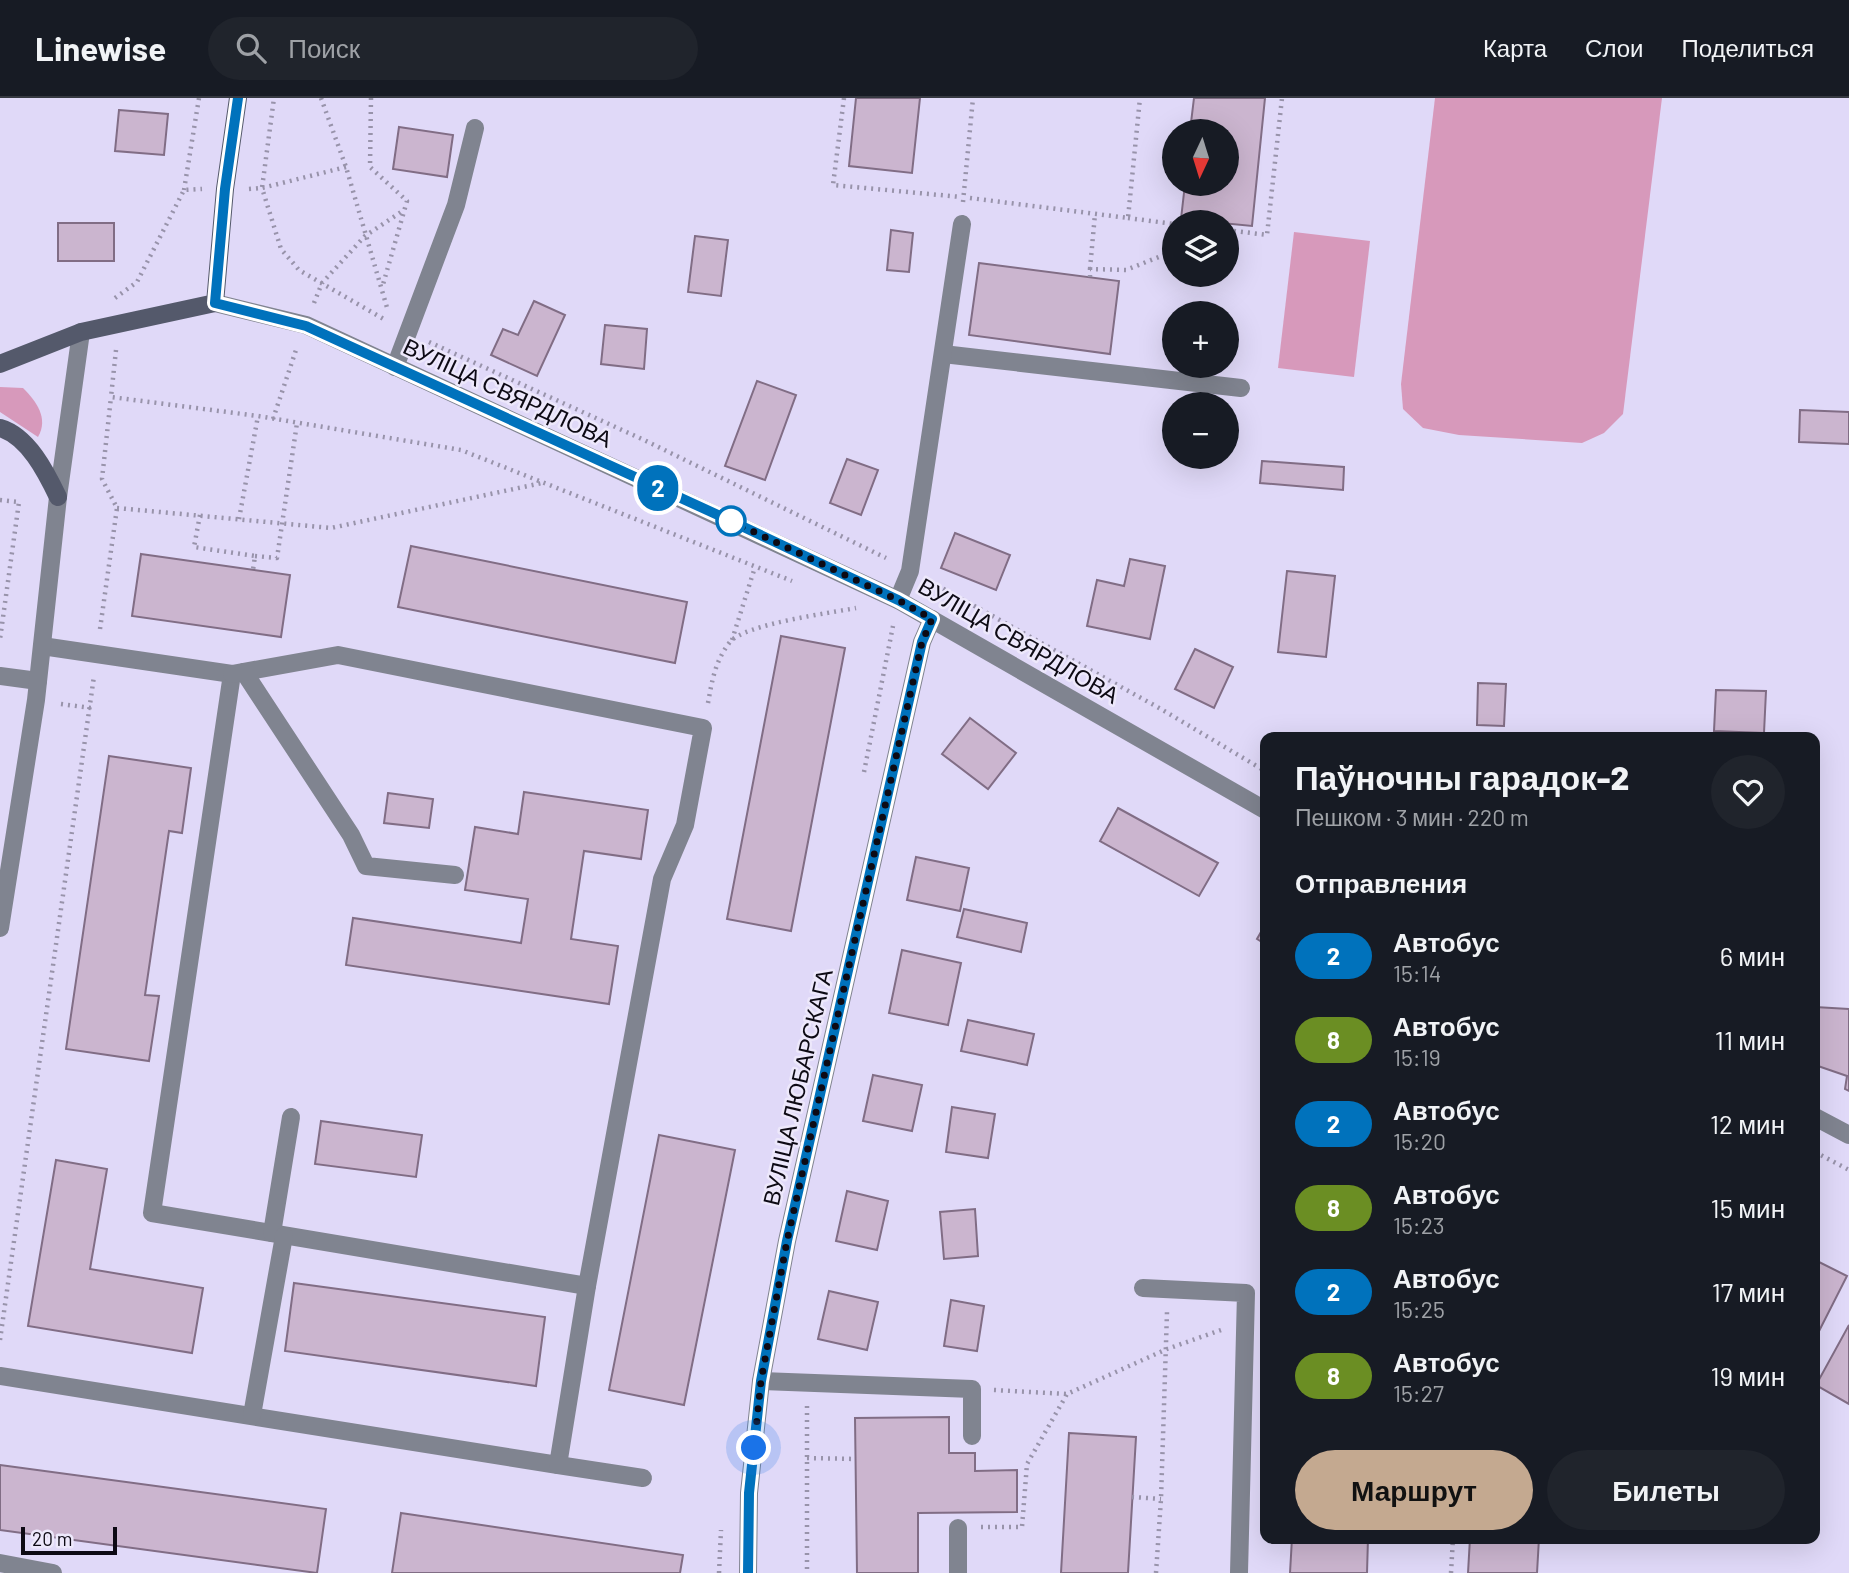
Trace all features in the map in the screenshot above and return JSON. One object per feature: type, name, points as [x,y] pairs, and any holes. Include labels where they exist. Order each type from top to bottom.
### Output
[{"type":"main road","points":[[215,303],[225,189],[238,98]]},
{"type":"main road","name":"ВУЛІЦА СВЯРДЛОВА","points":[[0,364],[81,332],[215,303]]},
{"type":"main road","points":[[0,428],[9,430],[40,461],[58,497]]},
{"type":"street","points":[[395,367],[456,205],[475,128]]},
{"type":"street","points":[[898,600],[910,571],[962,224]]},
{"type":"street","name":"ВУЛІЦА СВЯРДЛОВА","points":[[215,303],[306,326],[898,600],[1260,807]]},
{"type":"street","points":[[0,928],[38,681],[58,497],[81,332]]},
{"type":"street","points":[[943,354],[1241,388]]},
{"type":"street","name":"ВУЛІЦА ЛЮБАРСКАГА","points":[[748,1573],[749,1493],[761,1381],[787,1241],[922,642],[932,619]]},
{"type":"street","points":[[42,646],[238,673],[338,655],[703,728],[685,825],[662,879],[587,1286],[558,1465]]},
{"type":"street","points":[[238,673],[351,835],[366,866],[456,875]]},
{"type":"street","points":[[238,673],[152,1213],[587,1286]]},
{"type":"street","points":[[0,676],[38,681]]},
{"type":"street","points":[[252,1415],[278,1234],[291,1116]]},
{"type":"street","points":[[1820,1120],[1849,1135]]},
{"type":"street","points":[[1143,1288],[1246,1293],[1239,1573]]},
{"type":"street","points":[[0,1376],[643,1478]]},
{"type":"street","points":[[761,1381],[972,1389],[972,1436]]},
{"type":"street","points":[[958,1528],[958,1573]]},
{"type":"street","points":[[0,1563],[53,1573]]},
{"type":"path","points":[[106,305],[137,282],[184,190],[199,98]]},
{"type":"path","points":[[262,188],[274,98]]},
{"type":"path","points":[[321,98],[346,167],[393,324]]},
{"type":"path","points":[[370,98],[370,167],[407,201],[382,290]]},
{"type":"path","points":[[844,98],[833,185],[1162,222]]},
{"type":"path","points":[[964,198],[973,98]]},
{"type":"path","points":[[1128,218],[1140,98]]},
{"type":"path","points":[[1239,232],[1267,235],[1282,98]]},
{"type":"path","points":[[184,190],[262,188],[346,167]]},
{"type":"path","points":[[273,419],[291,362],[322,283],[365,236],[404,210]]},
{"type":"path","points":[[1090,277],[1095,214]]},
{"type":"path","points":[[1090,269],[1126,270],[1162,256]]},
{"type":"path","points":[[0,1340],[117,508],[102,479],[115,359]]},
{"type":"path","points":[[111,397],[258,416],[461,450],[755,567],[732,640],[715,666],[703,728]]},
{"type":"path","points":[[577,411],[644,440],[910,571],[1161,709],[1260,768]]},
{"type":"path","points":[[239,519],[258,416]]},
{"type":"path","points":[[200,515],[194,547],[277,558],[297,423]]},
{"type":"path","points":[[117,508],[331,527],[543,483]]},
{"type":"path","points":[[0,500],[19,502],[0,639]]},
{"type":"path","points":[[253,570],[255,556]]},
{"type":"path","points":[[732,640],[754,629],[862,607]]},
{"type":"path","points":[[1820,1155],[1849,1170]]},
{"type":"path","points":[[972,1389],[1067,1394],[1167,1349],[1226,1329],[1247,1311]]},
{"type":"path","points":[[1156,1573],[1167,1312]]},
{"type":"path","points":[[807,1382],[807,1573]]},
{"type":"path","points":[[958,1528],[1021,1527],[1027,1464],[1067,1394]]},
{"type":"path","points":[[807,1458],[856,1459]]},
{"type":"path","points":[[1132,1497],[1161,1499]]},
{"type":"path","points":[[1451,1573],[1453,1544]]},
{"type":"shaded area","points":[[1435,98],[1662,98],[1623,414],[1604,433],[1582,443],[1459,435],[1423,428],[1403,409],[1401,384]]},
{"type":"shaded area","points":[[1294,232],[1370,241],[1354,377],[1278,368]]},
{"type":"shaded area","points":[[0,387],[23,388],[32,398],[42,417],[38,437],[0,412]]},
{"type":"building","points":[[856,98],[920,98],[912,173],[849,166]]},
{"type":"building","points":[[1194,98],[1265,98],[1252,226],[1239,225],[1239,210],[1182,210],[1184,196],[1239,196],[1239,119],[1191,119]]},
{"type":"building","points":[[119,110],[168,114],[164,155],[115,151]]},
{"type":"building","points":[[399,127],[453,135],[447,177],[393,169]]},
{"type":"building","points":[[58,223],[114,223],[114,261],[58,261]]},
{"type":"building","points":[[891,230],[913,233],[909,272],[887,270]]},
{"type":"building","points":[[695,236],[728,240],[721,296],[688,292]]},
{"type":"building","points":[[979,263],[1119,281],[1110,354],[969,335]]},
{"type":"building","points":[[534,301],[565,315],[537,376],[491,355],[503,329],[518,335]]},
{"type":"building","points":[[605,325],[647,329],[644,369],[601,364]]},
{"type":"building","points":[[757,381],[796,395],[765,480],[725,466]]},
{"type":"building","points":[[1800,410],[1849,412],[1849,444],[1799,442]]},
{"type":"building","points":[[847,459],[878,470],[861,515],[830,503]]},
{"type":"building","points":[[1262,461],[1344,467],[1343,490],[1260,483]]},
{"type":"building","points":[[955,533],[1010,555],[996,590],[941,568]]},
{"type":"building","points":[[411,546],[687,602],[675,663],[398,607]]},
{"type":"building","points":[[141,554],[290,575],[281,637],[132,616]]},
{"type":"building","points":[[1130,559],[1165,566],[1150,639],[1087,626],[1097,580],[1124,586]]},
{"type":"building","points":[[1287,571],[1335,576],[1326,657],[1278,652]]},
{"type":"building","points":[[781,636],[845,648],[791,931],[727,919]]},
{"type":"building","points":[[1195,649],[1233,667],[1214,708],[1175,689]]},
{"type":"building","points":[[1478,683],[1506,684],[1504,726],[1477,725]]},
{"type":"building","points":[[1716,690],[1766,691],[1764,732],[1714,731]]},
{"type":"building","points":[[970,718],[1016,753],[988,789],[942,754]]},
{"type":"building","points":[[109,756],[191,768],[182,833],[169,831],[145,995],[159,996],[149,1061],[66,1049]]},
{"type":"building","points":[[524,792],[648,810],[641,859],[584,851],[571,939],[618,946],[609,1004],[346,965],[353,918],[521,943],[528,899],[465,890],[475,827],[518,834]]},
{"type":"building","points":[[388,793],[433,799],[429,828],[384,823]]},
{"type":"building","points":[[1118,808],[1218,863],[1199,896],[1100,841]]},
{"type":"building","points":[[916,857],[969,868],[960,911],[907,900]]},
{"type":"building","points":[[964,909],[1027,923],[1021,952],[957,937]]},
{"type":"building","points":[[902,950],[961,963],[948,1025],[889,1013]]},
{"type":"building","points":[[1820,1007],[1849,1009],[1849,1091],[1845,1089],[1847,1076],[1820,1067]]},
{"type":"building","points":[[968,1020],[1034,1034],[1027,1065],[961,1051]]},
{"type":"building","points":[[873,1075],[922,1085],[912,1131],[863,1121]]},
{"type":"building","points":[[952,1107],[995,1114],[988,1158],[946,1152]]},
{"type":"building","points":[[321,1121],[422,1135],[416,1177],[315,1164]]},
{"type":"building","points":[[659,1135],[735,1150],[684,1405],[609,1390]]},
{"type":"building","points":[[56,1160],[107,1169],[90,1269],[203,1288],[192,1353],[28,1326]]},
{"type":"building","points":[[847,1191],[888,1201],[877,1250],[836,1241]]},
{"type":"building","points":[[975,1209],[978,1256],[944,1259],[940,1212]]},
{"type":"building","points":[[1820,1262],[1847,1276],[1820,1329]]},
{"type":"building","points":[[294,1283],[545,1317],[536,1386],[285,1351]]},
{"type":"building","points":[[829,1291],[878,1302],[867,1350],[818,1339]]},
{"type":"building","points":[[951,1300],[984,1306],[977,1351],[944,1346]]},
{"type":"building","points":[[1849,1325],[1849,1404],[1820,1387],[1820,1378]]},
{"type":"building","points":[[949,1417],[949,1453],[975,1453],[975,1471],[1017,1470],[1017,1512],[918,1513],[918,1573],[857,1573],[855,1418]]},
{"type":"building","points":[[1069,1433],[1136,1437],[1128,1573],[1061,1573]]},
{"type":"building","points":[[0,1465],[326,1509],[317,1573],[0,1530]]},
{"type":"building","points":[[401,1513],[683,1555],[680,1573],[392,1573]]},
{"type":"building","points":[[1292,1544],[1368,1544],[1367,1573],[1290,1573]]},
{"type":"building","points":[[1470,1544],[1539,1544],[1537,1573],[1468,1573]]},
{"type":"bus line","name":"2","points":[[238,98],[225,189],[215,303],[306,326],[731,521],[898,600],[932,619],[922,642],[787,1241],[761,1381],[749,1493],[748,1573]]},
{"type":"route","points":[[731,521],[898,600],[932,619],[922,642],[787,1241],[761,1381],[754,1448]]}]
